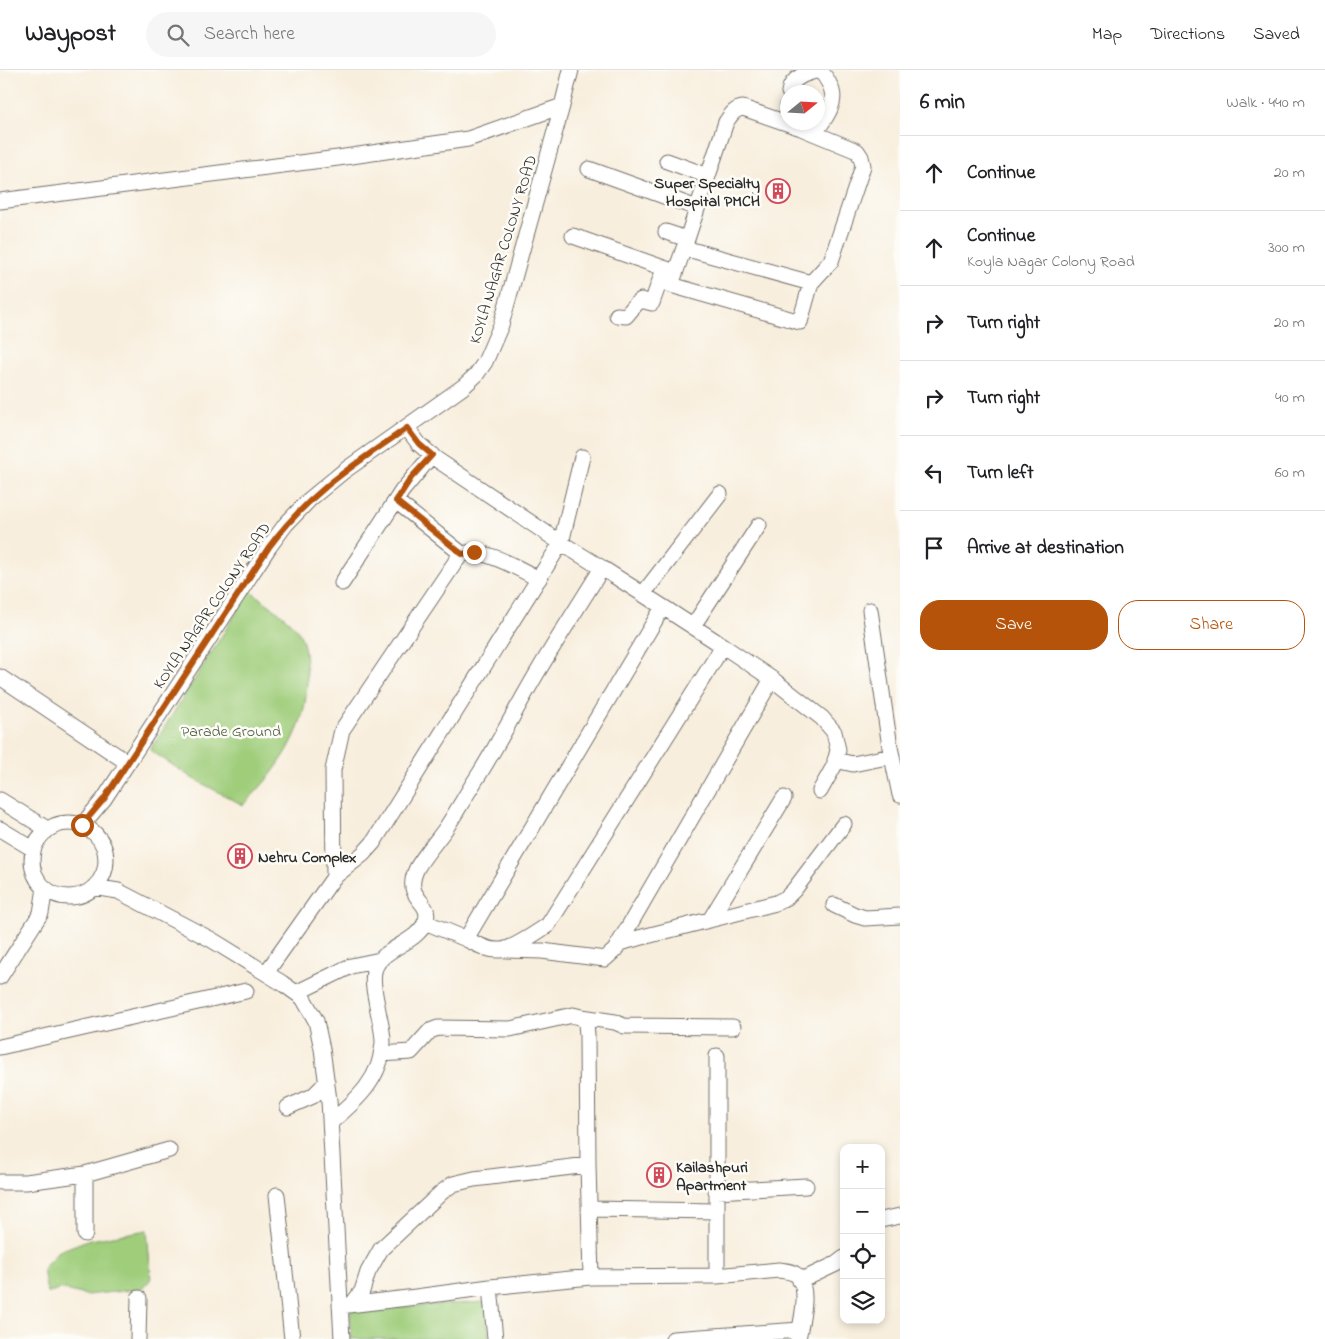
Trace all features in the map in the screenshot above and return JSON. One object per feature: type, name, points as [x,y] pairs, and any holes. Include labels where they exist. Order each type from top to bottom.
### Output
[{"type":"street","name":"KOYLA NAGAR COLONY ROAD","points":[[82,825],[104,799],[286,524],[310,499],[344,471],[463,387],[476,375],[485,362],[501,325],[571,70]]},
{"type":"street","points":[[792,85],[801,75],[820,70],[833,90],[831,110],[825,118]]},
{"type":"street","points":[[0,201],[338,158],[468,139],[562,106]]},
{"type":"street","points":[[617,315],[626,316],[641,300],[652,303],[686,243],[726,122],[737,109],[742,108],[780,120]]},
{"type":"street","points":[[670,270],[671,285],[800,322],[811,283],[832,261],[863,166],[857,151],[809,130]]},
{"type":"street","points":[[667,161],[708,176]]},
{"type":"street","points":[[589,169],[698,208]]},
{"type":"street","points":[[666,232],[686,243],[811,283]]},
{"type":"street","points":[[573,236],[670,270]]},
{"type":"street","points":[[407,428],[419,444],[432,455],[561,544],[643,594],[772,679],[822,718],[834,732],[838,750],[834,766],[820,791]]},
{"type":"street","points":[[342,583],[411,478],[432,455]]},
{"type":"street","points":[[266,973],[334,877],[363,854],[373,843],[561,544],[582,456]]},
{"type":"street","points":[[643,594],[720,494]]},
{"type":"street","points":[[396,501],[462,554]]},
{"type":"street","points":[[693,626],[759,525]]},
{"type":"street","points":[[334,877],[333,770],[342,730],[454,564],[462,554],[474,552],[539,578]]},
{"type":"street","points":[[331,1122],[369,1085],[376,1073],[383,1044],[382,1028],[376,1003],[375,968],[380,960],[413,937],[425,922],[427,917],[426,910],[414,894],[412,887],[413,878],[418,866],[446,827],[602,568]]},
{"type":"street","points":[[466,940],[663,607]]},
{"type":"street","points":[[870,610],[900,795]]},
{"type":"street","points":[[542,951],[548,925],[723,646]]},
{"type":"street","points":[[0,677],[128,763]]},
{"type":"street","points":[[425,922],[482,947],[500,950],[542,951],[605,959],[619,944],[772,679]]},
{"type":"street","points":[[836,760],[853,764],[894,749]]},
{"type":"street","points":[[710,920],[784,798]]},
{"type":"street","points":[[98,837],[104,799]]},
{"type":"street","points":[[0,800],[47,830]]},
{"type":"street","points":[[106,867],[94,888],[85,894],[75,897],[64,897],[54,894],[38,880],[33,870],[33,849],[38,838],[58,824],[70,822],[82,825],[98,837],[105,851],[106,867],[118,891]]},
{"type":"street","points":[[619,944],[776,903],[786,898],[844,824]]},
{"type":"street","points":[[0,829],[33,849]]},
{"type":"street","points":[[41,913],[45,888]]},
{"type":"street","points":[[94,888],[118,891],[212,940],[303,998],[316,1021],[329,1100],[347,1304],[342,1339]]},
{"type":"street","points":[[0,977],[41,913],[64,897]]},
{"type":"street","points":[[834,905],[865,918],[900,916]]},
{"type":"street","points":[[500,950],[522,942],[548,925]]},
{"type":"street","points":[[296,993],[351,966],[380,960]]},
{"type":"street","points":[[0,1047],[246,991]]},
{"type":"street","points":[[381,1054],[411,1052],[430,1031],[438,1028],[510,1029],[573,1015],[615,1022],[624,1026],[733,1027]]},
{"type":"street","points":[[573,1015],[581,1017],[586,1023],[587,1035],[591,1277]]},
{"type":"street","points":[[717,1056],[717,1276]]},
{"type":"street","points":[[288,1107],[313,1096],[327,1082]]},
{"type":"street","points":[[313,1096],[329,1100]]},
{"type":"street","points":[[0,1182],[26,1182],[84,1174],[169,1150]]},
{"type":"street","points":[[347,1304],[362,1291],[368,1272],[381,1249],[453,1184],[474,1179],[588,1165]]},
{"type":"street","points":[[84,1174],[85,1234]]},
{"type":"street","points":[[716,1191],[806,1186]]},
{"type":"street","points":[[278,1195],[292,1339]]},
{"type":"street","points":[[590,1209],[716,1210]]},
{"type":"street","points":[[885,1219],[900,1216]]},
{"type":"street","points":[[800,1281],[840,1261]]},
{"type":"street","points":[[347,1304],[416,1297],[490,1286],[591,1277],[717,1276],[779,1270],[789,1271],[798,1276],[804,1296],[799,1334],[673,1339]]},
{"type":"street","points":[[490,1286],[495,1339]]},
{"type":"street","points":[[138,1339],[139,1298]]},
{"type":"green space","name":"Parade Ground","points":[[250,591],[274,608],[298,631],[304,649],[307,684],[305,705],[300,724],[292,742],[271,775],[243,805],[192,778],[150,750]]},
{"type":"green space","points":[[147,1230],[151,1279],[141,1290],[86,1295],[61,1289],[47,1293],[43,1269],[57,1252],[85,1241]]},
{"type":"green space","points":[[485,1302],[489,1339],[351,1339],[350,1310]]},
{"type":"place","name":"Super Specialty Hospital PMCH","points":[[778,191]]},
{"type":"place","name":"Nehru Complex","points":[[240,856]]},
{"type":"place","name":"Kailashpuri Apartment","points":[[659,1175]]},
{"type":"route","points":[[82,825],[104,799],[286,524],[310,499],[344,471],[407,428],[419,444],[432,455],[411,478],[396,501],[462,554],[474,552]]}]
